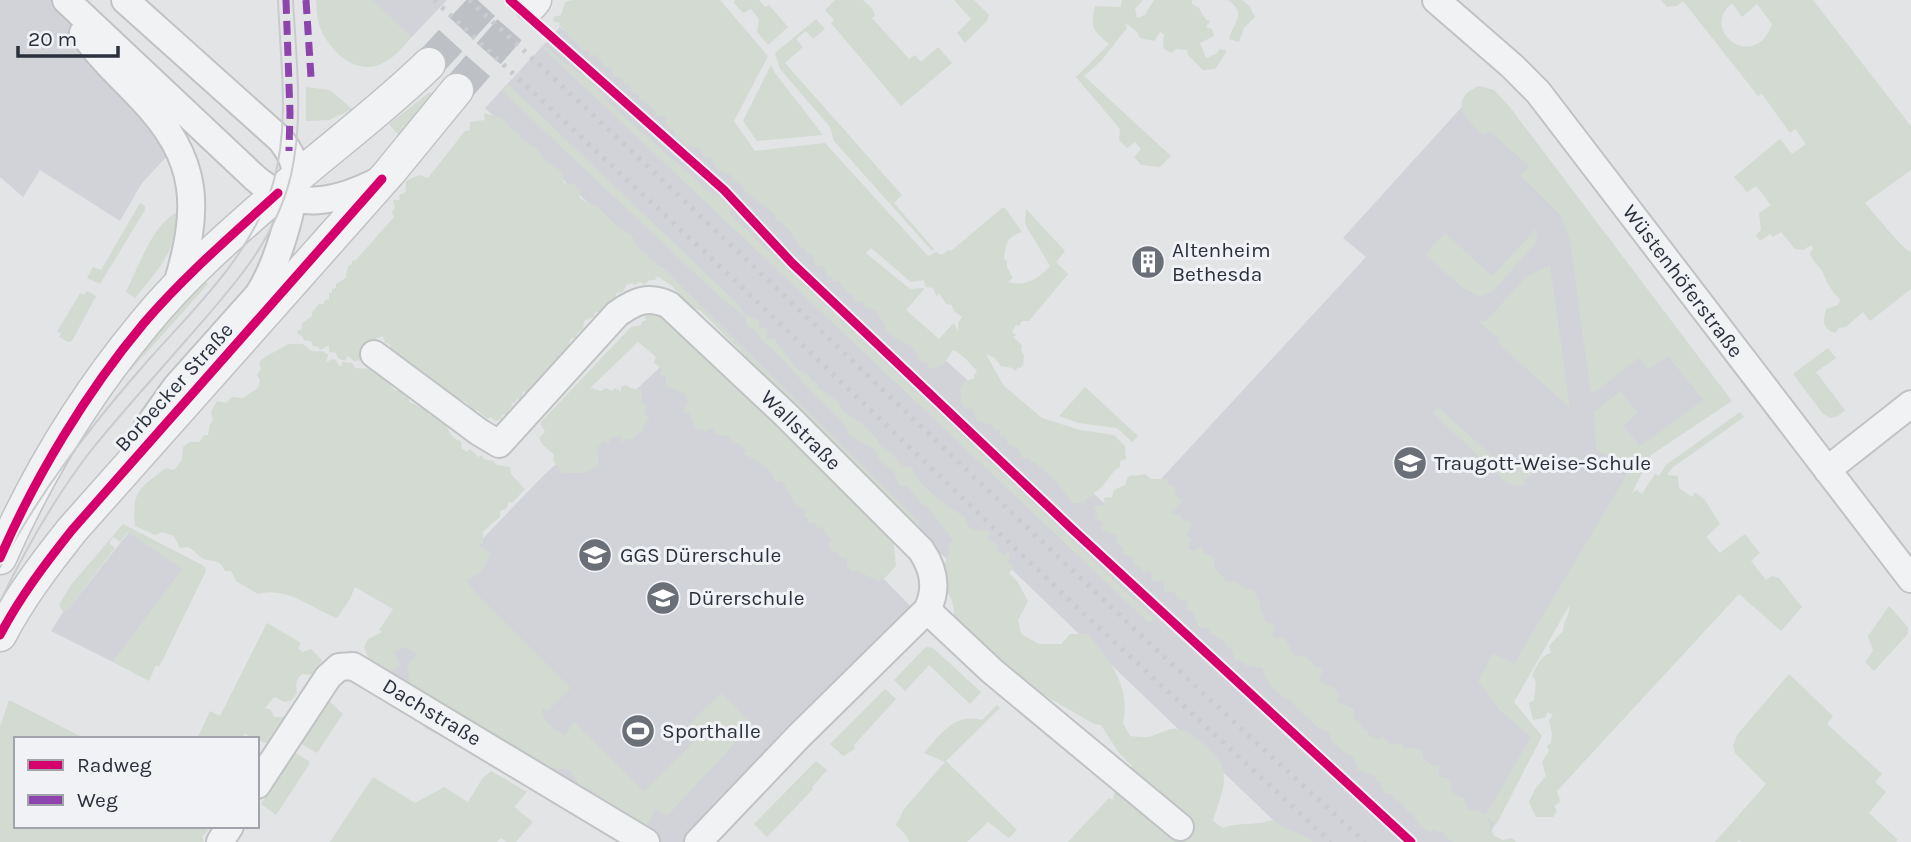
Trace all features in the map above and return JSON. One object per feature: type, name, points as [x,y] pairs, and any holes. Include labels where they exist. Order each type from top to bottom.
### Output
[{"type":"street","points":[[63,0],[255,178],[313,201],[338,198],[382,179]]},
{"type":"street","points":[[63,0],[92,47],[160,121],[173,138],[184,160],[193,206],[190,232],[176,289]]},
{"type":"street","points":[[125,0],[281,140],[293,161],[288,190]]},
{"type":"street","name":"Wüstenhöferstraße","points":[[1436,0],[1513,66],[1538,92],[1911,579]]},
{"type":"street","points":[[0,558],[35,489],[75,421],[143,324],[176,289],[385,107],[429,64]]},
{"type":"street","name":"Borbecker Straße","points":[[0,635],[42,567],[457,90]]},
{"type":"street","name":"Borbecker Straße","points":[[121,473],[139,438],[176,387],[262,288],[275,263],[288,190]]},
{"type":"street","name":"Wallstraße","points":[[374,354],[499,444],[617,314],[639,300],[654,299],[662,302],[683,317],[777,406],[921,550],[934,578],[933,596],[926,610]]},
{"type":"street","points":[[1827,470],[1911,404]]},
{"type":"street","points":[[698,842],[799,736],[926,610],[985,665],[1180,827]]},
{"type":"street","name":"Dachstraße","points":[[259,782],[328,677],[339,667],[353,666],[646,842]]},
{"type":"shaded area","points":[[0,0],[66,0],[198,123],[142,183],[120,221],[40,170],[23,197],[0,177]]},
{"type":"shaded area","points":[[316,0],[373,0],[411,37],[395,55],[383,63],[364,67],[356,65],[340,55],[322,32]]},
{"type":"shaded area","points":[[362,0],[447,0],[406,43]]},
{"type":"shaded area","points":[[720,0],[768,56],[734,121],[755,151],[825,143],[928,256],[936,252],[942,255],[948,250],[951,251],[1005,208],[1022,232],[1013,236],[1006,245],[1004,259],[1013,278],[1008,282],[1031,281],[1050,266],[1025,224],[1026,209],[1065,251],[1056,262],[1068,274],[1029,321],[1022,321],[1012,332],[1016,335],[1013,337],[1022,345],[1024,355],[1020,368],[1015,371],[1001,366],[995,358],[986,354],[1004,386],[1042,418],[1080,430],[1114,435],[1125,446],[1126,459],[1120,461],[1120,467],[1084,503],[1072,503],[1043,467],[1038,467],[1030,459],[1020,457],[1017,448],[1008,445],[1006,437],[999,435],[1000,431],[994,429],[993,425],[977,421],[973,409],[964,408],[959,391],[964,382],[975,378],[977,371],[969,362],[953,350],[943,365],[930,369],[926,362],[919,361],[915,350],[885,330],[875,310],[865,307],[863,302],[854,301],[853,295],[838,281],[828,277],[823,266],[815,265],[812,254],[806,253],[803,247],[800,248],[786,227],[775,219],[775,215],[744,190],[743,186],[733,182],[731,175],[719,171],[710,157],[704,157],[699,148],[685,145],[682,140],[677,139],[674,130],[666,124],[665,116],[656,116],[654,109],[639,98],[638,94],[633,94],[630,85],[613,76],[609,67],[605,67],[602,61],[597,59],[599,55],[590,56],[589,51],[581,49],[559,26],[560,23],[553,21],[554,17],[561,15],[565,2]],"holes":[[[871,248],[911,282],[924,280],[926,287],[933,288],[946,304],[952,305],[954,311],[962,317],[958,323],[958,331],[954,323],[939,339],[906,310],[925,288],[910,289],[866,253]]]},
{"type":"shaded area","points":[[735,0],[759,0],[765,7],[769,5],[788,27],[768,45],[757,32],[759,19],[751,9],[743,13],[734,3]]},
{"type":"shaded area","points":[[835,0],[863,0],[872,8],[875,16],[872,18],[909,59],[915,55],[921,62],[938,47],[952,63],[901,106],[831,23],[834,20],[825,10]]},
{"type":"shaded area","points":[[954,0],[974,0],[989,15],[987,21],[965,43],[957,33],[971,19]]},
{"type":"shaded area","points":[[1122,0],[1143,0],[1135,9],[1137,18],[1145,15],[1154,0],[1192,0],[1192,4],[1210,21],[1206,27],[1212,29],[1214,36],[1200,43],[1206,58],[1220,49],[1227,51],[1215,69],[1203,70],[1188,55],[1187,50],[1176,49],[1171,53],[1163,48],[1164,34],[1160,32],[1154,41],[1140,38],[1127,24],[1127,28],[1101,61],[1084,76],[1171,156],[1160,167],[1141,165],[1134,157],[1141,149],[1135,142],[1127,148],[1119,140],[1120,129],[1076,77],[1109,44],[1094,28],[1095,6],[1121,7]]},
{"type":"shaded area","points":[[1228,0],[1242,0],[1250,7],[1255,17],[1244,28],[1239,42],[1229,39],[1238,14]]},
{"type":"shaded area","points":[[1661,0],[1813,0],[1911,126],[1911,170],[1865,203],[1911,252],[1911,289],[1870,321],[1863,312],[1835,333],[1828,329],[1824,320],[1826,309],[1838,305],[1840,299],[1812,259],[1811,245],[1803,250],[1795,249],[1781,232],[1773,237],[1770,234],[1760,241],[1756,235],[1761,230],[1759,213],[1771,205],[1756,186],[1747,192],[1734,177],[1780,139],[1792,154],[1806,144],[1795,129],[1790,133],[1762,94],[1758,96],[1683,1],[1677,6],[1667,7]],"holes":[[[1732,3],[1742,17],[1757,4],[1772,24],[1764,38],[1754,45],[1743,46],[1725,35],[1722,25],[1723,14]]]},
{"type":"shaded area","points":[[816,19],[825,29],[813,39],[806,31],[796,39],[803,47],[785,63],[902,195],[894,203],[934,249],[932,251],[834,141],[830,127],[780,69],[775,53]]},
{"type":"shaded area","points":[[560,27],[615,67],[1123,520],[1366,257],[1343,238],[1468,100],[1520,147],[1719,402],[1649,453],[1506,701],[1539,735],[1486,842],[1296,842],[976,535],[948,561],[655,264],[485,108]]},
{"type":"shaded area","points":[[541,46],[574,70],[588,77],[606,100],[713,195],[724,200],[732,216],[1156,620],[1148,622]]},
{"type":"shaded area","points":[[771,65],[823,135],[757,141],[743,121]]},
{"type":"shaded area","points":[[508,84],[739,305],[743,313],[759,321],[759,326],[768,330],[766,339],[774,339],[798,370],[809,374],[818,388],[837,401],[843,411],[864,425],[902,466],[912,468],[926,488],[965,517],[969,529],[985,529],[991,534],[987,538],[998,545],[996,549],[1005,555],[1009,551],[1010,559],[1006,560],[1014,567],[1009,573],[1017,581],[1028,601],[1018,620],[1021,634],[1039,644],[1061,644],[1070,634],[1088,634],[1117,675],[1124,698],[1123,723],[1130,736],[1147,737],[1178,729],[1191,734],[1213,752],[1223,770],[1224,779],[1213,821],[1223,828],[1273,820],[1313,842],[1068,842],[1109,798],[1113,800],[1115,790],[1132,766],[1119,753],[1101,725],[1094,724],[1039,692],[1005,662],[953,636],[953,605],[942,576],[949,543],[953,541],[928,507],[908,487],[899,485],[894,472],[879,460],[874,449],[849,435],[837,416],[762,341],[755,330],[748,327],[745,317],[721,298],[502,91]]},
{"type":"shaded area","points":[[1479,86],[1494,90],[1509,106],[1732,401],[1651,455],[1632,493],[1637,490],[1642,494],[1655,474],[1659,476],[1666,465],[1740,412],[1744,417],[1672,468],[1667,475],[1678,476],[1679,488],[1692,497],[1695,492],[1705,500],[1720,524],[1706,537],[1720,553],[1745,534],[1760,553],[1751,561],[1766,580],[1772,576],[1779,578],[1802,607],[1781,631],[1739,594],[1557,791],[1560,802],[1554,806],[1557,811],[1553,817],[1536,817],[1529,802],[1546,776],[1542,762],[1549,751],[1547,746],[1551,743],[1549,721],[1553,715],[1547,712],[1546,717],[1533,720],[1529,703],[1534,700],[1536,682],[1532,675],[1541,659],[1551,653],[1549,646],[1563,631],[1569,606],[1514,702],[1542,736],[1496,825],[1487,817],[1494,836],[1503,840],[1512,838],[1516,842],[1454,842],[1446,838],[1442,831],[1431,832],[1422,827],[1402,803],[1394,799],[1393,794],[1387,794],[1381,789],[1381,782],[1377,782],[1376,776],[1358,770],[1353,757],[1339,746],[1333,745],[1329,732],[1319,729],[1291,700],[1272,687],[1263,668],[1246,666],[1244,662],[1234,659],[1232,650],[1224,641],[1209,632],[1210,629],[1198,626],[1194,612],[1187,610],[1187,601],[1178,599],[1174,592],[1164,592],[1162,580],[1155,582],[1151,579],[1151,572],[1146,570],[1145,574],[1141,567],[1135,566],[1134,558],[1121,553],[1123,548],[1116,542],[1118,536],[1101,530],[1103,523],[1094,517],[1097,513],[1095,506],[1105,505],[1104,498],[1112,497],[1114,490],[1125,485],[1128,477],[1145,474],[1151,479],[1168,479],[1167,484],[1176,488],[1175,494],[1183,501],[1171,512],[1179,514],[1192,525],[1186,535],[1192,539],[1188,549],[1194,551],[1201,546],[1203,553],[1215,560],[1215,568],[1225,580],[1231,583],[1235,581],[1243,588],[1254,590],[1257,600],[1261,600],[1259,607],[1266,622],[1275,627],[1272,634],[1274,638],[1285,638],[1294,655],[1307,657],[1315,667],[1323,668],[1319,681],[1334,688],[1339,694],[1337,702],[1354,709],[1354,719],[1367,730],[1368,735],[1378,739],[1382,736],[1390,744],[1402,744],[1404,749],[1417,748],[1422,751],[1423,758],[1433,766],[1440,765],[1438,776],[1449,779],[1452,784],[1451,791],[1464,798],[1467,809],[1486,814],[1531,737],[1500,710],[1478,681],[1493,653],[1514,664],[1630,469],[1596,449],[1594,412],[1620,391],[1638,413],[1623,426],[1640,446],[1703,400],[1668,356],[1648,370],[1639,358],[1591,395],[1570,241],[1561,216],[1520,175],[1529,166],[1489,131],[1483,135],[1466,117],[1462,104],[1464,97]]},
{"type":"shaded area","points":[[306,87],[330,90],[352,109],[329,120],[306,121]]},
{"type":"shaded area","points":[[430,92],[434,95],[399,136],[389,124]]},
{"type":"shaded area","points":[[484,113],[502,118],[511,129],[519,133],[520,138],[539,150],[545,160],[562,172],[564,183],[575,184],[581,191],[581,199],[597,206],[617,226],[630,233],[641,252],[646,252],[651,261],[656,262],[656,266],[662,267],[917,520],[926,540],[701,311],[689,306],[672,286],[657,276],[655,280],[649,280],[645,284],[628,283],[622,292],[616,293],[616,302],[606,305],[602,311],[594,313],[595,316],[584,321],[583,329],[577,333],[576,338],[571,338],[569,343],[572,346],[531,395],[523,391],[521,399],[511,403],[513,406],[508,410],[509,414],[502,415],[501,419],[495,421],[491,417],[487,419],[477,410],[473,412],[466,402],[441,388],[436,389],[405,360],[399,360],[396,352],[390,350],[390,344],[385,343],[383,336],[370,341],[363,360],[354,361],[348,356],[345,361],[338,358],[336,353],[329,352],[329,345],[320,350],[319,347],[313,346],[311,341],[304,340],[297,333],[302,329],[302,323],[312,316],[319,304],[324,304],[324,301],[329,299],[329,293],[336,288],[336,284],[346,278],[348,266],[394,217],[393,200],[400,200],[399,195],[406,192],[406,181],[419,175],[428,178],[465,131],[470,130],[470,122],[485,120]]},
{"type":"shaded area","points":[[140,203],[145,206],[145,210],[100,284],[87,278],[93,267],[101,270]]},
{"type":"shaded area","points":[[178,212],[174,238],[165,259],[135,298],[126,292],[141,259],[161,226]]},
{"type":"shaded area","points":[[1536,229],[1537,242],[1493,291],[1481,297],[1464,289],[1425,254],[1445,233],[1492,276]]},
{"type":"shaded area","points":[[1550,265],[1570,408],[1497,342],[1499,339],[1478,321],[1486,321],[1527,276]]},
{"type":"shaded area","points":[[203,280],[208,284],[130,371],[132,359]]},
{"type":"shaded area","points":[[87,291],[96,296],[72,341],[68,342],[59,337],[61,333],[57,332],[80,293],[84,295]]},
{"type":"shaded area","points":[[662,309],[893,538],[896,566],[882,581],[851,571],[847,566],[847,558],[839,557],[837,551],[832,552],[828,543],[833,539],[827,536],[822,526],[819,530],[814,523],[808,523],[809,518],[804,517],[806,510],[797,506],[782,481],[775,482],[766,468],[743,453],[747,450],[737,443],[734,444],[730,436],[717,435],[712,428],[705,432],[695,429],[690,413],[683,411],[688,402],[685,394],[666,386],[666,377],[660,373],[662,369],[654,363],[656,357],[638,342],[590,388],[601,391],[606,388],[612,391],[615,388],[621,392],[621,387],[626,385],[642,390],[642,403],[647,405],[644,414],[650,418],[643,427],[644,430],[634,439],[626,439],[625,442],[622,442],[621,436],[611,438],[609,443],[603,442],[597,448],[599,464],[586,473],[562,473],[553,460],[554,455],[539,438],[545,432],[540,423],[631,327],[641,325],[647,320],[644,317]]},
{"type":"shaded area","points":[[288,344],[303,344],[312,351],[323,351],[328,355],[326,362],[333,359],[338,365],[342,366],[342,362],[352,363],[355,368],[373,369],[377,374],[382,373],[394,390],[409,396],[409,402],[430,411],[428,415],[437,416],[445,423],[453,437],[461,441],[462,449],[467,452],[470,449],[478,457],[482,455],[484,459],[497,465],[510,467],[511,474],[525,489],[513,502],[508,502],[507,508],[500,511],[500,517],[483,532],[483,544],[478,544],[491,554],[482,571],[467,581],[571,688],[548,711],[542,708],[544,718],[553,728],[565,736],[574,721],[644,791],[699,737],[688,725],[721,693],[753,724],[667,816],[654,809],[652,819],[647,825],[640,820],[624,821],[607,824],[598,829],[584,817],[587,802],[596,792],[579,786],[570,770],[554,768],[545,775],[461,738],[442,736],[426,729],[414,714],[407,666],[417,654],[405,647],[394,652],[400,666],[390,672],[370,662],[364,647],[368,639],[382,632],[379,630],[393,609],[355,587],[337,618],[289,595],[269,592],[258,594],[236,581],[231,571],[225,571],[219,563],[204,559],[188,547],[180,548],[174,536],[162,532],[155,535],[135,526],[135,505],[139,491],[166,468],[174,470],[182,460],[183,447],[190,442],[199,442],[204,435],[208,435],[213,420],[211,412],[217,401],[226,403],[232,397],[243,398],[258,388],[260,380],[257,375],[261,369],[259,363]]},
{"type":"shaded area","points":[[1828,348],[1836,358],[1816,372],[1845,410],[1831,418],[1823,414],[1793,374]]},
{"type":"shaded area","name":"Dürerschule","points":[[669,359],[920,616],[700,842],[646,842],[362,670],[412,612],[541,478]]},
{"type":"shaded area","points":[[1085,387],[1138,436],[1132,442],[1117,428],[1079,423],[1059,416]]},
{"type":"shaded area","points":[[1438,407],[1513,475],[1534,454],[1544,462],[1524,481],[1525,485],[1514,486],[1507,483],[1433,413]]},
{"type":"shaded area","points":[[123,524],[204,566],[206,571],[159,667],[156,665],[149,681],[113,662],[182,569],[128,532],[120,542],[113,537],[109,543],[115,548],[68,609],[63,612],[59,605],[71,585]]},
{"type":"shaded area","points":[[129,532],[183,569],[113,662],[51,631],[63,612]]},
{"type":"shaded area","points":[[1889,606],[1908,627],[1908,634],[1874,671],[1865,662],[1873,651],[1868,636]]},
{"type":"shaded area","points":[[267,623],[301,643],[298,648],[302,652],[311,649],[322,660],[315,675],[300,676],[296,683],[297,693],[291,700],[285,702],[274,697],[265,708],[271,710],[274,717],[289,719],[278,739],[271,739],[266,743],[259,741],[259,737],[250,737],[245,733],[243,737],[198,737],[210,711],[220,716]]},
{"type":"shaded area","points":[[926,647],[933,648],[981,692],[970,704],[929,665],[905,691],[894,680]]},
{"type":"shaded area","points":[[1789,674],[1833,716],[1827,724],[1882,774],[1875,782],[1886,792],[1869,813],[1898,840],[1896,842],[1715,842],[1766,784],[1735,753],[1733,746],[1737,735]]},
{"type":"shaded area","points":[[885,689],[896,699],[854,745],[855,749],[843,756],[830,744]]},
{"type":"shaded area","points":[[9,700],[82,737],[14,737],[14,828],[207,828],[208,831],[202,836],[204,842],[0,842],[0,727]]},
{"type":"shaded area","points":[[325,701],[329,701],[343,714],[317,753],[298,742]]},
{"type":"shaded area","points":[[997,705],[1000,708],[946,761],[1017,830],[1009,838],[988,822],[967,842],[909,842],[896,825],[904,809],[945,762],[924,753],[956,722],[982,720]]},
{"type":"shaded area","points":[[294,752],[310,762],[276,815],[261,804],[266,796],[261,794]]},
{"type":"shaded area","points":[[816,761],[827,770],[813,789],[767,837],[754,824]]},
{"type":"shaded area","points":[[491,771],[527,792],[514,807],[533,822],[516,842],[507,842],[501,838],[497,842],[330,842],[373,777],[415,803],[444,787],[468,802],[482,779]]},
{"type":"tunnel","points":[[429,64],[488,0]]},
{"type":"tunnel","points":[[457,90],[531,5]]},
{"type":"tram line","points":[[0,567],[31,513],[66,462],[144,365],[220,279],[252,233],[274,180],[282,135],[283,90],[278,0]]},
{"type":"tram line","points":[[0,602],[42,522],[79,466],[235,283],[274,222],[291,175],[297,132],[298,88],[293,0]]},
{"type":"railway","points":[[434,0],[725,271],[1082,612],[1331,842]]},
{"type":"railway","points":[[469,0],[1139,633],[1365,842]]},
{"type":"marked path","points":[[286,0],[289,151]]},
{"type":"marked path","points":[[306,0],[311,77]]},
{"type":"cycle path","points":[[510,0],[724,190],[792,263],[1071,528],[1411,842]]},
{"type":"cycle path","points":[[0,635],[33,581],[72,530],[382,179]]},
{"type":"cycle path","points":[[0,558],[46,466],[102,377],[123,349],[175,289],[278,193]]},
{"type":"place","name":"Altenheim Bethesda","points":[[1148,262]]},
{"type":"place","name":"Traugott-Weise-Schule","points":[[1410,463]]},
{"type":"place","name":"GGS Dürerschule","points":[[595,555]]},
{"type":"place","name":"Dürerschule","points":[[663,598]]},
{"type":"place","name":"Sporthalle","points":[[638,731]]}]
